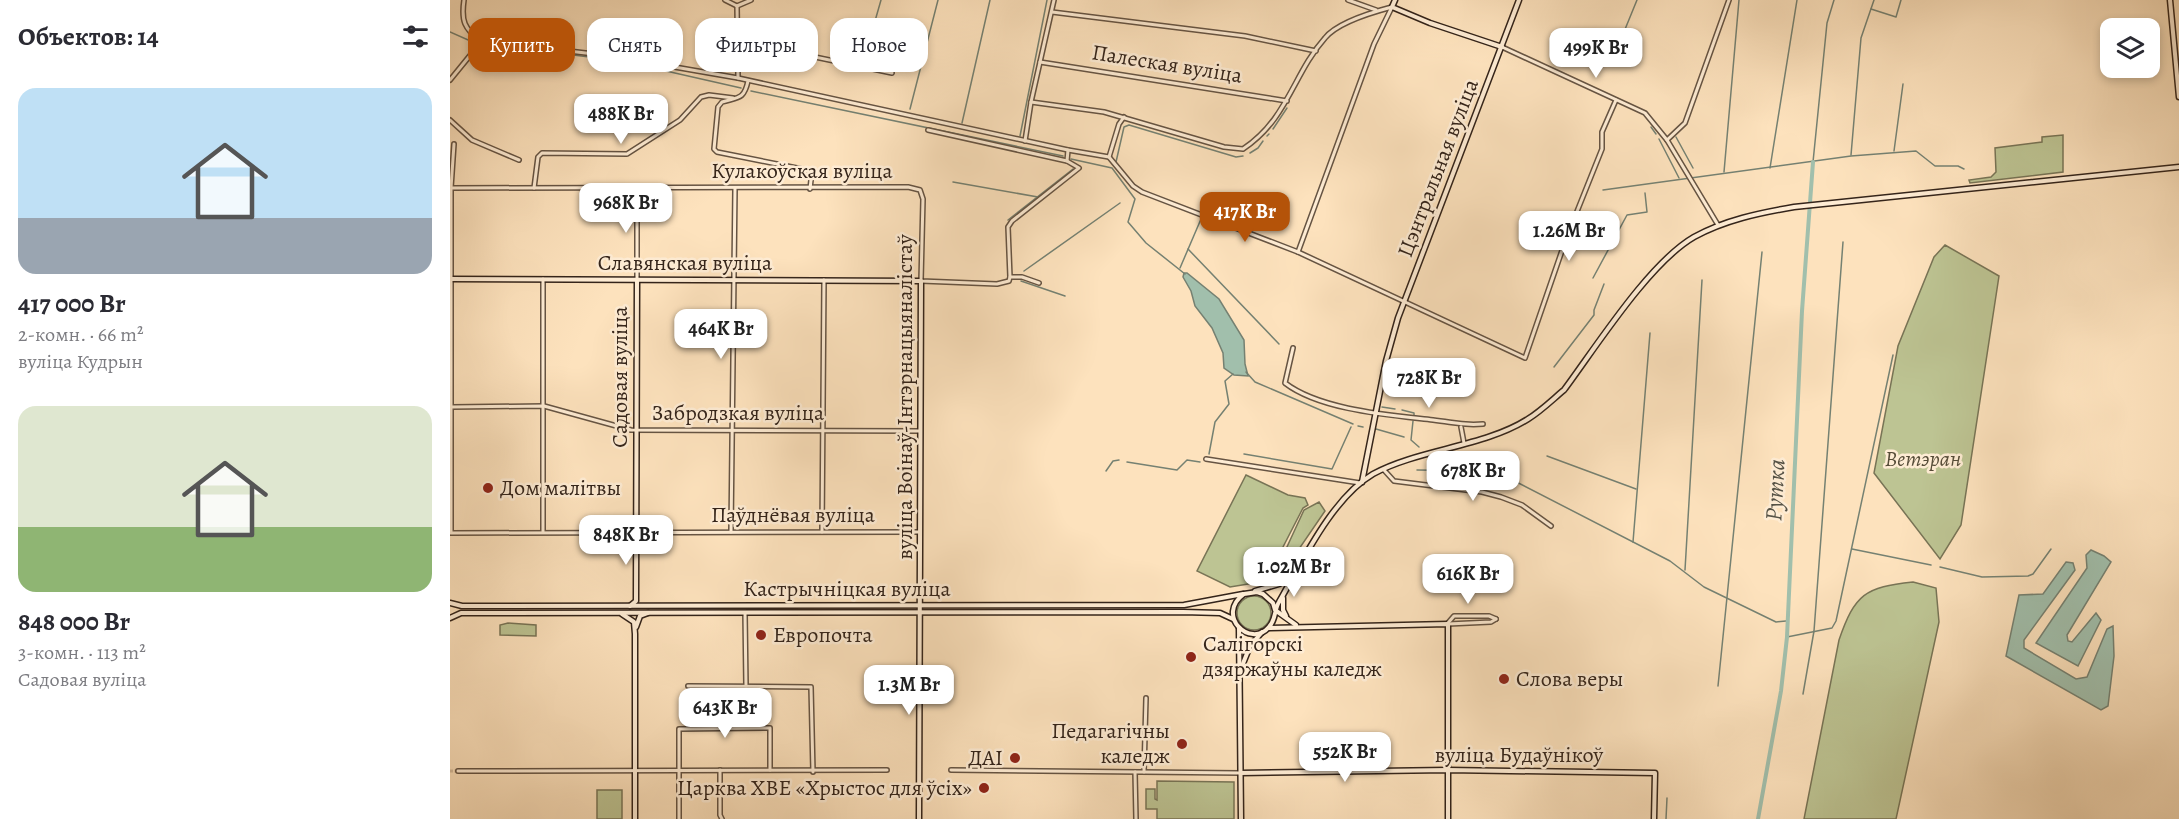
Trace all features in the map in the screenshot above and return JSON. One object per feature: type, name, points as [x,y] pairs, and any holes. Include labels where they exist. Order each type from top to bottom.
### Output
[{"type":"main road","points":[[1395,0],[1392,7],[1430,23],[1502,47]]},
{"type":"main road","name":"Цэнтральная вуліца","points":[[1362,483],[1386,361],[1404,301],[1519,0]]},
{"type":"main road","points":[[2170,0],[2179,97]]},
{"type":"main road","points":[[1269,628],[1273,622],[1275,610],[1293,576],[1343,502],[1362,483],[1384,470],[1527,420],[1544,408],[1563,390],[1660,265],[1692,238],[1718,225],[1762,212],[1794,207],[2179,168]]},
{"type":"main road","name":"Славянская вуліца","points":[[451,279],[921,281]]},
{"type":"main road","name":"Садовая вуліца","points":[[636,601],[637,280]]},
{"type":"main road","name":"вуліца Воінаў-Інтэрнацыяналістаў","points":[[919,819],[921,281]]},
{"type":"main road","points":[[1241,819],[1241,669],[1239,628],[1234,619],[1236,602],[1244,594],[1279,584],[1293,576]]},
{"type":"main road","points":[[1250,592],[1263,594],[1269,598],[1275,610],[1296,626]]},
{"type":"main road","name":"Кастрычніцкая вуліца","points":[[450,603],[462,606],[1184,605],[1244,594]]},
{"type":"main road","points":[[1283,595],[1283,610],[1287,617]]},
{"type":"main road","points":[[629,606],[636,601],[643,606]]},
{"type":"main road","points":[[635,634],[640,616],[653,612]]},
{"type":"main road","name":"Кастрычніцкая вуліца","points":[[450,618],[461,613],[1183,612],[1220,613],[1234,619]]},
{"type":"main road","points":[[619,613],[628,616],[634,622],[635,634],[635,819]]},
{"type":"main road","points":[[1241,669],[1250,646],[1262,632],[1269,628],[1448,624],[1448,819]]},
{"type":"main road","points":[[1239,628],[1250,633],[1262,632]]},
{"type":"main road","name":"вуліца Будаўнікоў","points":[[1241,773],[1448,770],[1655,773],[1654,819]]},
{"type":"street","points":[[464,0],[462,18],[468,31]]},
{"type":"street","points":[[725,0],[737,6],[751,0]]},
{"type":"street","points":[[1025,141],[1031,102],[1054,0]]},
{"type":"street","points":[[1348,0],[1378,10]]},
{"type":"street","points":[[1667,140],[1685,123],[1729,0]]},
{"type":"street","points":[[737,6],[737,18]]},
{"type":"street","points":[[1031,102],[1104,112],[1224,147],[1243,149],[1262,135],[1287,101],[1326,36],[1378,10],[1392,7]]},
{"type":"street","points":[[1298,252],[1374,44],[1392,7]]},
{"type":"street","points":[[1052,12],[1245,36],[1316,51]]},
{"type":"street","points":[[1502,47],[1645,113],[1667,140],[1718,225]]},
{"type":"street","points":[[575,52],[738,78],[1025,141],[1109,157],[1132,186],[1142,192],[1298,252],[1525,358],[1566,239],[1602,149],[1602,132],[1616,100]]},
{"type":"street","points":[[450,80],[468,58]]},
{"type":"street","points":[[818,58],[892,73]]},
{"type":"street","name":"Палеская вуліца","points":[[1040,62],[1287,101]]},
{"type":"street","points":[[738,72],[738,78]]},
{"type":"street","points":[[534,186],[538,157],[542,153],[627,154],[680,120],[701,97],[739,98],[746,92],[748,81]]},
{"type":"street","points":[[733,98],[722,102],[718,107],[714,148],[717,152],[812,171],[810,187]]},
{"type":"street","points":[[1109,157],[1119,124],[1124,117]]},
{"type":"street","points":[[450,120],[472,140],[519,160]]},
{"type":"street","points":[[921,281],[997,284],[1009,281],[1008,227],[1079,168],[1066,161],[928,130]]},
{"type":"street","points":[[451,533],[451,279],[454,144]]},
{"type":"street","points":[[1066,161],[1068,150]]},
{"type":"street","name":"Кулакоўская вуліца","points":[[452,186],[637,189],[908,187],[920,189]]},
{"type":"street","points":[[731,532],[730,431],[735,188]]},
{"type":"street","name":"Садовая вуліца","points":[[637,189],[637,280]]},
{"type":"street","name":"вуліца Воінаў-Інтэрнацыяналістаў","points":[[920,189],[922,199],[921,281]]},
{"type":"street","points":[[1010,277],[1022,277],[1039,283]]},
{"type":"street","points":[[543,279],[543,532]]},
{"type":"street","points":[[822,532],[824,280]]},
{"type":"street","points":[[1293,348],[1285,383],[1294,390],[1326,402],[1375,414],[1449,422],[1461,426],[1483,424]]},
{"type":"street","name":"Забродзкая вуліца","points":[[452,407],[544,406],[637,430],[920,431]]},
{"type":"street","points":[[1461,426],[1464,443]]},
{"type":"street","points":[[1206,459],[1362,483]]},
{"type":"street","points":[[1384,470],[1394,481],[1482,492],[1501,497],[1522,505],[1551,526]]},
{"type":"street","name":"Паўднёвая вуліца","points":[[451,533],[919,532]]},
{"type":"street","points":[[745,613],[746,686]]},
{"type":"street","points":[[1454,616],[1490,616],[1496,619],[1491,622],[1448,624],[1454,616]]},
{"type":"street","points":[[688,686],[811,687],[813,772]]},
{"type":"street","points":[[1144,772],[1146,698]]},
{"type":"street","points":[[679,819],[679,729],[770,728],[770,771]]},
{"type":"street","points":[[720,770],[720,816],[722,819]]},
{"type":"street","points":[[458,771],[813,772],[887,770]]},
{"type":"street","name":"вуліца Будаўнікоў","points":[[951,770],[1241,773]]},
{"type":"street","points":[[1135,772],[1136,819]]},
{"type":"green space","points":[[2063,135],[2063,172],[1970,183],[1969,180],[1991,177],[1996,172],[1995,148],[2042,142],[2042,137]]},
{"type":"green space","name":"Ветэран","points":[[1945,245],[1999,276],[1961,525],[1940,559],[1874,473],[1898,346],[1934,257]]},
{"type":"green space","points":[[1246,475],[1288,495],[1305,498],[1308,505],[1303,508],[1283,547],[1282,554],[1265,582],[1256,578],[1254,583],[1230,587],[1197,571]]},
{"type":"green space","points":[[1319,502],[1325,511],[1299,549],[1286,549],[1304,510]]},
{"type":"green space","points":[[1913,582],[1936,588],[1939,622],[1896,819],[1804,819],[1839,640],[1845,625],[1857,603],[1873,590]]},
{"type":"green space","points":[[1254,596],[1266,601],[1271,613],[1266,625],[1254,630],[1242,625],[1237,613],[1242,601]]},
{"type":"green space","points":[[508,623],[536,625],[536,636],[500,635],[500,625]]},
{"type":"green space","points":[[1157,781],[1234,782],[1234,819],[1157,819],[1157,809],[1146,809],[1146,789],[1155,789],[1157,800]]},
{"type":"green space","points":[[597,790],[622,790],[622,819],[597,819]]},
{"type":"shaded area","points":[[1184,273],[1219,299],[1244,340],[1248,376],[1234,375],[1224,368],[1223,353],[1212,328],[1195,306],[1191,291],[1183,277]]},
{"type":"shaded area","points":[[2091,550],[2111,562],[2067,635],[2068,641],[2072,642],[2096,613],[2101,620],[2078,666],[2036,643],[2087,568],[2086,555]]},
{"type":"shaded area","points":[[2066,562],[2073,563],[2075,570],[2024,640],[2024,648],[2076,679],[2087,677],[2107,629],[2113,626],[2114,656],[2108,706],[2101,710],[2006,656],[2019,595],[2043,594]]},
{"type":"waterway","points":[[876,18],[881,0]]},
{"type":"waterway","points":[[910,109],[938,0]]},
{"type":"waterway","points":[[962,123],[990,0]]},
{"type":"waterway","points":[[1020,136],[1047,0]]},
{"type":"waterway","points":[[1619,44],[1637,0]]},
{"type":"waterway","points":[[1724,172],[1739,0]]},
{"type":"waterway","points":[[1770,168],[1797,0]]},
{"type":"waterway","points":[[1813,162],[1827,23],[1834,0]]},
{"type":"waterway","points":[[1851,155],[1861,38],[1874,0]]},
{"type":"waterway","points":[[1871,9],[1896,17],[1901,0]]},
{"type":"waterway","points":[[450,32],[468,40]]},
{"type":"waterway","points":[[575,55],[622,61],[741,88]]},
{"type":"waterway","points":[[1894,151],[1903,84]]},
{"type":"waterway","points":[[751,91],[1063,156]]},
{"type":"waterway","points":[[1273,129],[1287,108]]},
{"type":"waterway","points":[[1116,162],[1124,127],[1129,125],[1236,157],[1243,156]]},
{"type":"waterway","points":[[1651,127],[1656,134]]},
{"type":"waterway","points":[[1676,137],[1693,168]]},
{"type":"waterway","points":[[1659,139],[1679,178]]},
{"type":"waterway","points":[[1250,153],[1263,141]]},
{"type":"waterway","points":[[1603,190],[1851,156],[1916,151],[1935,166],[1958,166],[1964,169]]},
{"type":"waterway","points":[[1071,159],[1112,168],[1135,199],[1128,222],[1146,243],[1185,274]]},
{"type":"waterway","name":"Рутка","points":[[1758,819],[1781,691],[1787,637],[1802,311],[1813,162]]},
{"type":"waterway","points":[[1008,220],[1073,169]]},
{"type":"waterway","points":[[953,182],[1038,197]]},
{"type":"waterway","points":[[1593,278],[1627,215],[1647,212],[1645,193]]},
{"type":"waterway","points":[[1024,271],[1120,203]]},
{"type":"waterway","points":[[1180,268],[1201,219]]},
{"type":"waterway","points":[[1803,694],[1814,631],[1843,242]]},
{"type":"waterway","points":[[1188,249],[1279,344]]},
{"type":"waterway","points":[[1718,686],[1762,252]]},
{"type":"waterway","points":[[1685,570],[1702,280]]},
{"type":"waterway","points":[[1021,281],[1065,296]]},
{"type":"waterway","points":[[1554,367],[1594,315],[1604,284]]},
{"type":"waterway","points":[[1633,542],[1650,333]]},
{"type":"waterway","points":[[1787,637],[1832,628],[1836,621],[1893,355]]},
{"type":"waterway","points":[[1246,372],[1255,382],[1353,424]]},
{"type":"waterway","points":[[1209,454],[1215,422],[1229,404],[1225,381],[1233,374]]},
{"type":"waterway","points":[[1382,407],[1395,409]]},
{"type":"waterway","points":[[1402,410],[1414,413],[1414,415]]},
{"type":"waterway","points":[[1413,421],[1411,440],[1419,447]]},
{"type":"waterway","points":[[1358,426],[1363,427]]},
{"type":"waterway","points":[[1244,454],[1332,469],[1351,427]]},
{"type":"waterway","points":[[1376,429],[1404,437]]},
{"type":"waterway","points":[[1547,456],[1636,489]]},
{"type":"waterway","points":[[1106,471],[1113,461],[1119,460]]},
{"type":"waterway","points":[[1127,462],[1177,470],[1187,460],[1200,462]]},
{"type":"waterway","points":[[1417,470],[1484,471]]},
{"type":"waterway","points":[[1492,472],[1501,474],[1670,561],[1704,587],[1776,622],[1786,621]]},
{"type":"waterway","points":[[1852,549],[1931,565]]},
{"type":"waterway","points":[[1940,567],[1982,577],[2028,576],[2033,574],[2051,549]]},
{"type":"waterway","points":[[1666,819],[1667,798]]},
{"type":"tunnel","points":[[450,771],[458,771]]},
{"type":"place","name":"Дом малітвы","points":[[488,488]]},
{"type":"place","name":"Европочта","points":[[761,635]]},
{"type":"place","name":"Салігорскі дзяржаўны каледж","points":[[1191,657]]},
{"type":"place","name":"Слова веры","points":[[1504,679]]},
{"type":"place","name":"Педагагічны каледж","points":[[1182,744]]},
{"type":"place","name":"ДАІ","points":[[1015,758]]},
{"type":"place","name":"Царква ХВЕ «Хрыстос для ўсіх»","points":[[984,788]]}]
